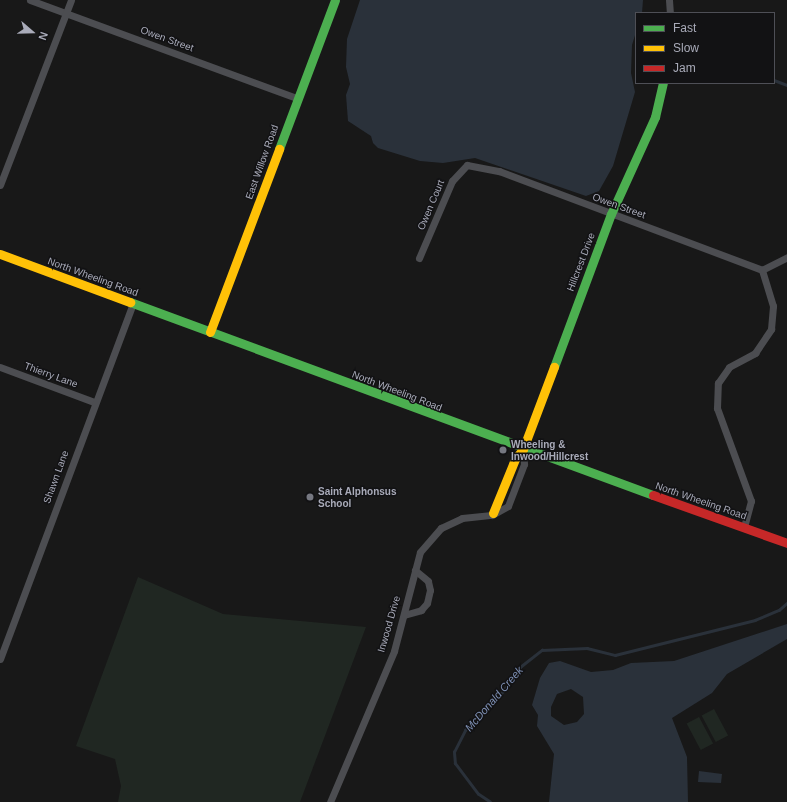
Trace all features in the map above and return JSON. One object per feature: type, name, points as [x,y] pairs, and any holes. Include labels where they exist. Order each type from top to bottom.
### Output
[{"type":"main road","name":"East Willow Road","points":[[210,332],[335,0]]},
{"type":"main road","name":"Hillcrest Drive","points":[[522,449],[611,214],[655,117],[663,84]]},
{"type":"main road","name":"North Wheeling Road","points":[[0,254],[522,449],[787,543]]},
{"type":"main road","name":"Inwood Drive","points":[[493,513],[515,459],[522,449]]},
{"type":"street","name":"Owen Street","points":[[30,0],[297,98]]},
{"type":"street","points":[[0,185],[71,0]]},
{"type":"street","points":[[669,0],[670,12]]},
{"type":"street","name":"Owen Street","points":[[467,165],[499,171],[762,270]]},
{"type":"street","name":"Owen Court","points":[[419,258],[452,181],[467,165]]},
{"type":"street","points":[[744,527],[751,502],[717,408],[718,383],[729,367],[755,353],[771,330],[773,306],[762,270],[787,257]]},
{"type":"street","name":"Shawn Lane","points":[[0,659],[94,402],[133,304]]},
{"type":"street","name":"Thierry Lane","points":[[0,367],[94,402]]},
{"type":"street","name":"Inwood Drive","points":[[330,802],[394,652],[420,552],[441,528],[462,518],[493,513]]},
{"type":"street","points":[[404,614],[421,610],[427,603],[430,590],[428,581],[415,570]]},
{"type":"shaded area","points":[[360,0],[643,0],[642,12],[635,12],[635,35],[632,45],[631,73],[635,92],[613,166],[599,191],[586,196],[475,158],[443,163],[420,161],[378,148],[373,143],[371,136],[348,121],[346,95],[350,84],[346,67],[347,39]]},
{"type":"shaded area","points":[[138,577],[223,614],[366,627],[300,802],[118,802],[121,786],[115,759],[76,746]]},
{"type":"shaded area","points":[[787,624],[787,639],[727,674],[712,693],[672,718],[687,757],[688,802],[549,802],[554,754],[537,726],[538,715],[532,705],[540,678],[549,663],[560,661],[591,672],[613,670],[631,663],[674,661]],"holes":[[[571,689],[583,697],[584,714],[577,722],[564,725],[551,716],[551,707],[557,694]]]},
{"type":"shaded area","points":[[714,709],[728,735],[716,742],[702,716]]},
{"type":"shaded area","points":[[699,717],[713,743],[701,750],[687,724]]},
{"type":"shaded area","points":[[699,771],[722,774],[721,783],[698,782]]},
{"type":"waterway","points":[[775,80],[787,85]]},
{"type":"waterway","name":"McDonald Creek","points":[[490,802],[478,794],[455,764],[454,752],[465,730],[500,695],[520,667],[542,650],[587,648],[615,655],[755,620],[779,610],[787,603]]},
{"type":"traffic: fast","points":[[279,149],[335,0]]},
{"type":"traffic: fast","points":[[554,367],[611,214],[655,117],[663,84]]},
{"type":"traffic: fast","points":[[130,302],[653,495]]},
{"type":"traffic: slow","points":[[210,332],[279,149]]},
{"type":"traffic: slow","points":[[0,254],[130,302]]},
{"type":"traffic: slow","points":[[493,513],[515,459],[523,449],[554,367]]},
{"type":"traffic: jam","points":[[653,495],[787,543]]},
{"type":"place","name":"Wheeling & Inwood/Hillcrest","points":[[503,450]]},
{"type":"place","name":"Saint Alphonsus School","points":[[310,497]]}]
